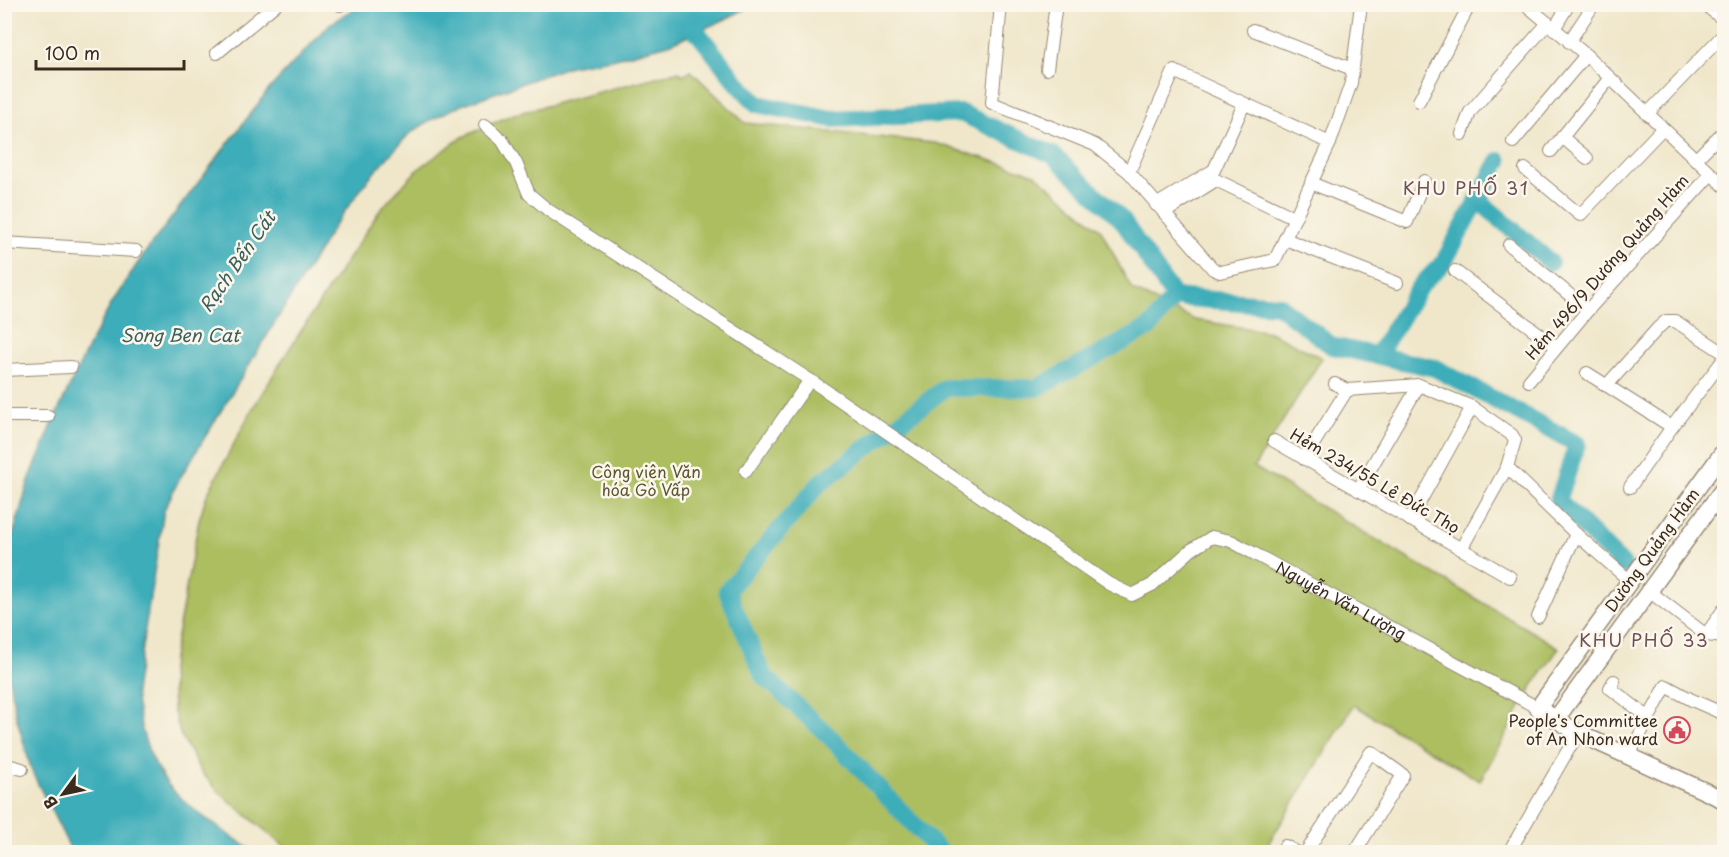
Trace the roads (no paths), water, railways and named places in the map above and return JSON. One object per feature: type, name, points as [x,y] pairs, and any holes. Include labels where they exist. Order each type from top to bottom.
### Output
[{"type":"street","points":[[217,53],[276,4]]},
{"type":"street","points":[[1002,4],[991,99],[993,105],[1026,116],[1095,145],[1129,172],[1213,269],[1220,272],[1275,260],[1330,143],[1351,83],[1360,4]]},
{"type":"street","points":[[1047,69],[1056,4]]},
{"type":"street","points":[[1419,101],[1470,4]]},
{"type":"street","points":[[1525,4],[1610,78],[1695,160],[1719,178]]},
{"type":"street","points":[[1462,134],[1470,112],[1569,4]]},
{"type":"street","points":[[1569,42],[1594,4]]},
{"type":"street","points":[[1704,4],[1725,20]]},
{"type":"street","points":[[1253,30],[1352,69]]},
{"type":"street","points":[[1647,114],[1725,34]]},
{"type":"street","points":[[1513,141],[1586,56]]},
{"type":"street","points":[[1129,172],[1174,71],[1330,143]]},
{"type":"street","points":[[1551,151],[1610,78]]},
{"type":"street","points":[[1160,209],[1215,175],[1244,104]]},
{"type":"street","points":[[485,125],[502,140],[516,163],[529,194],[548,210],[810,380],[746,471]]},
{"type":"street","points":[[1525,169],[1580,215],[1662,129]]},
{"type":"street","points":[[1695,160],[1725,132]]},
{"type":"street","points":[[1562,136],[1587,158]]},
{"type":"street","points":[[1215,175],[1295,218]]},
{"type":"street","name":"Hẻm 496/9 Dương Quảng Hàm","points":[[1529,381],[1588,310],[1719,178]]},
{"type":"street","points":[[1311,183],[1407,222],[1424,182]]},
{"type":"street","points":[[1285,239],[1397,283]]},
{"type":"street","points":[[4,243],[136,251]]},
{"type":"street","points":[[1509,245],[1588,310]]},
{"type":"street","points":[[1455,271],[1557,347]]},
{"type":"street","points":[[1606,385],[1666,321],[1675,321],[1725,353]]},
{"type":"street","points":[[1630,487],[1672,427],[1725,359]]},
{"type":"street","points":[[4,370],[71,367]]},
{"type":"street","points":[[1587,373],[1672,427]]},
{"type":"street","name":"Nguyễn Văn Lượng","points":[[810,380],[1109,584],[1132,595],[1152,585],[1191,550],[1212,537],[1231,541],[1538,708],[1578,733],[1725,800]]},
{"type":"street","points":[[1335,384],[1347,390],[1419,386],[1472,407],[1410,520]]},
{"type":"street","points":[[1358,490],[1419,386]]},
{"type":"street","points":[[1304,459],[1347,390]]},
{"type":"street","name":"Hẻm 234/55 Lê Đức Thọ","points":[[1461,549],[1507,467],[1515,440],[1512,435],[1472,407]]},
{"type":"street","points":[[4,416],[48,416]]},
{"type":"street","name":"Hẻm 234/55 Lê Đức Thọ","points":[[1274,441],[1510,577]]},
{"type":"street","name":"Dương Quảng Hàm","points":[[1538,708],[1725,451]]},
{"type":"street","points":[[1507,467],[1576,534],[1630,581]]},
{"type":"street","name":"Dương Quảng Hàm","points":[[1556,719],[1649,591],[1719,508],[1725,488]]},
{"type":"street","points":[[1538,617],[1576,534]]},
{"type":"street","points":[[1649,591],[1706,635],[1725,637]]},
{"type":"street","points":[[1706,635],[1725,609]]},
{"type":"street","points":[[1614,681],[1610,688],[1648,717]]},
{"type":"street","points":[[1629,755],[1666,686],[1725,714]]},
{"type":"street","points":[[1509,852],[1578,733]]},
{"type":"street","points":[[1306,852],[1371,752],[1403,775],[1355,852]]},
{"type":"street","points":[[4,764],[22,769]]},
{"type":"water","name":"Song Ben Cat","points":[[365,5],[753,5],[669,44],[612,59],[570,66],[459,106],[409,134],[370,177],[334,226],[180,478],[164,510],[135,692],[141,726],[152,759],[172,789],[193,809],[254,852],[72,852],[32,772],[16,716],[5,660],[6,569],[12,538],[29,480],[90,343],[113,301],[141,258],[270,88],[328,26],[345,14]]},
{"type":"waterway","points":[[675,4],[734,79],[757,104],[832,119],[961,113],[1053,155],[1122,220],[1174,297],[1150,327],[1037,388],[945,388],[820,483],[727,591],[763,675],[831,738],[940,852]]},
{"type":"waterway","points":[[1377,356],[1420,286],[1443,263],[1499,161]]},
{"type":"waterway","points":[[1478,200],[1550,262]]},
{"type":"waterway","points":[[1174,297],[1278,305],[1332,346],[1435,368],[1577,444],[1558,501],[1623,565]]},
{"type":"place","name":"People's Committee of An Nhon ward","points":[[1677,730]]},
{"type":"district","name":"KHU PHỐ 31","points":[[1466,189]]},
{"type":"district","name":"KHU PHỐ 33","points":[[1644,641]]},
{"type":"water label","name":"Rạch Bến Cát","points":[[238,262]]},
{"type":"park label","name":"Công viên Văn hóa Gò Vấp","points":[[646,481]]}]
